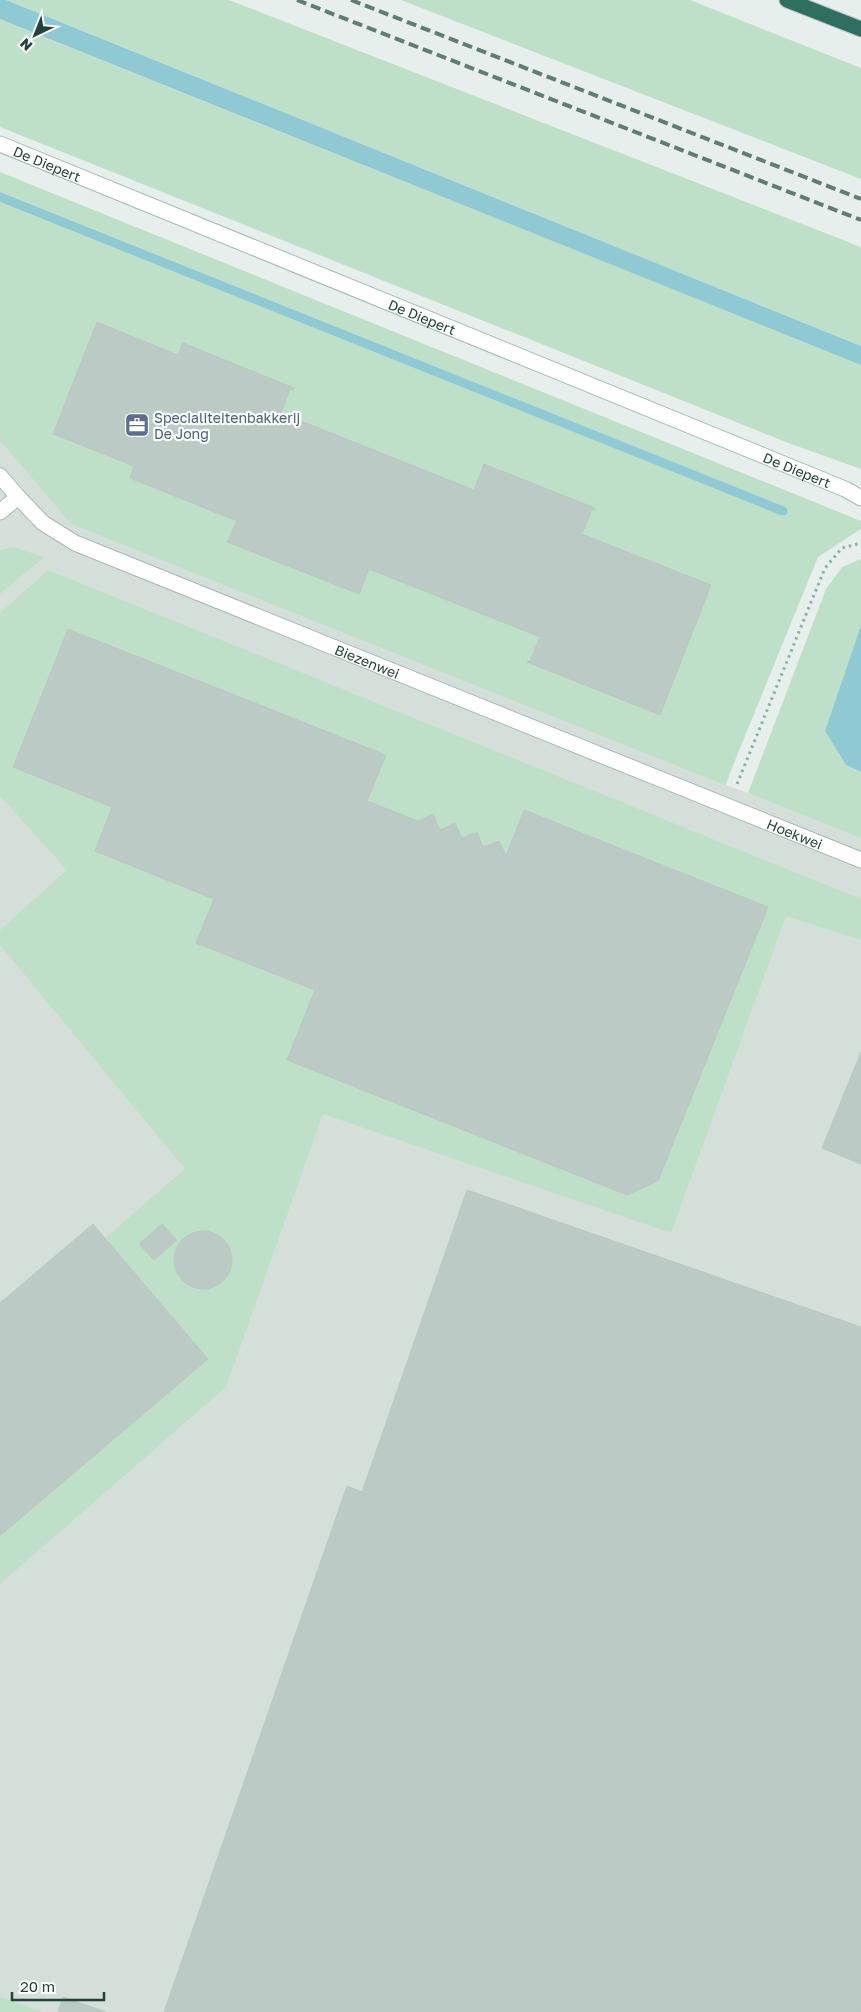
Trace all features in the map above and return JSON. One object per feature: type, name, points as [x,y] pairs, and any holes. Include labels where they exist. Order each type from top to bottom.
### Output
[{"type":"highway","points":[[787,0],[861,29]]},
{"type":"street","name":"De Diepert","points":[[0,144],[845,489],[861,498]]},
{"type":"street","name":"Biezenwei","points":[[0,476],[43,523],[75,543],[729,806]]},
{"type":"street","name":"De Diepert","points":[[845,489],[861,490]]},
{"type":"street","points":[[0,512],[18,497]]},
{"type":"street","name":"Hoekwei","points":[[729,806],[861,860]]},
{"type":"path","points":[[729,806],[825,568],[842,548],[861,543]]},
{"type":"shaded area","points":[[0,211],[805,564],[726,785],[748,793],[861,796],[861,2012],[0,2012]]},
{"type":"green space","points":[[6,0],[229,0],[861,247],[861,346]]},
{"type":"green space","points":[[401,0],[690,0],[861,68],[861,179]]},
{"type":"green space","points":[[0,19],[861,365],[861,469],[791,444],[0,127]]},
{"type":"green space","points":[[0,172],[861,521],[861,529],[818,557],[725,785],[71,524],[0,440]]},
{"type":"green space","points":[[13,547],[44,557],[0,594],[0,550]]},
{"type":"green space","points":[[861,559],[861,625],[825,731],[846,765],[861,772],[861,838],[748,793],[826,589],[842,567]]},
{"type":"green space","points":[[48,570],[861,899],[861,940],[786,916],[671,1233],[323,1114],[226,1387],[0,1584],[0,1537],[208,1359],[105,1238],[185,1169],[0,945],[0,930],[67,870],[0,796],[0,613]]},
{"type":"green space","points":[[0,1997],[42,2012],[0,2012]]},
{"type":"water","points":[[0,0],[6,0],[861,346],[861,365],[0,19]]},
{"type":"water","points":[[861,625],[861,772],[846,765],[825,731]]},
{"type":"building","points":[[97,322],[178,355],[183,343],[294,388],[293,390],[290,389],[281,413],[474,490],[484,464],[595,508],[592,510],[582,534],[711,585],[660,715],[527,662],[530,661],[540,637],[369,569],[359,594],[227,542],[237,521],[130,478],[134,466],[53,434]]},
{"type":"building","points":[[68,629],[386,755],[367,801],[418,821],[433,814],[440,830],[455,823],[462,838],[477,832],[483,847],[499,841],[506,856],[524,810],[768,907],[658,1181],[627,1195],[287,1060],[315,990],[196,943],[214,899],[95,851],[112,807],[13,767]]},
{"type":"building","points":[[861,1052],[861,1164],[822,1148]]},
{"type":"building","points":[[467,1190],[861,1327],[861,2012],[164,2012],[347,1486],[362,1492]]},
{"type":"building","points":[[93,1224],[208,1359],[0,1536],[0,1303]]},
{"type":"building","points":[[162,1224],[177,1240],[154,1260],[139,1244]]},
{"type":"building","points":[[203,1231],[219,1236],[227,1244],[232,1260],[227,1276],[219,1284],[203,1289],[187,1284],[179,1276],[174,1260],[179,1244],[187,1236]]},
{"type":"building","points":[[63,1997],[106,2012],[58,2012]]},
{"type":"waterway","points":[[0,197],[783,511]]},
{"type":"railway","points":[[297,0],[861,220]]},
{"type":"railway","points":[[351,0],[861,199]]},
{"type":"place","name":"Specialiteitenbakkerij De Jong","points":[[137,425]]}]
